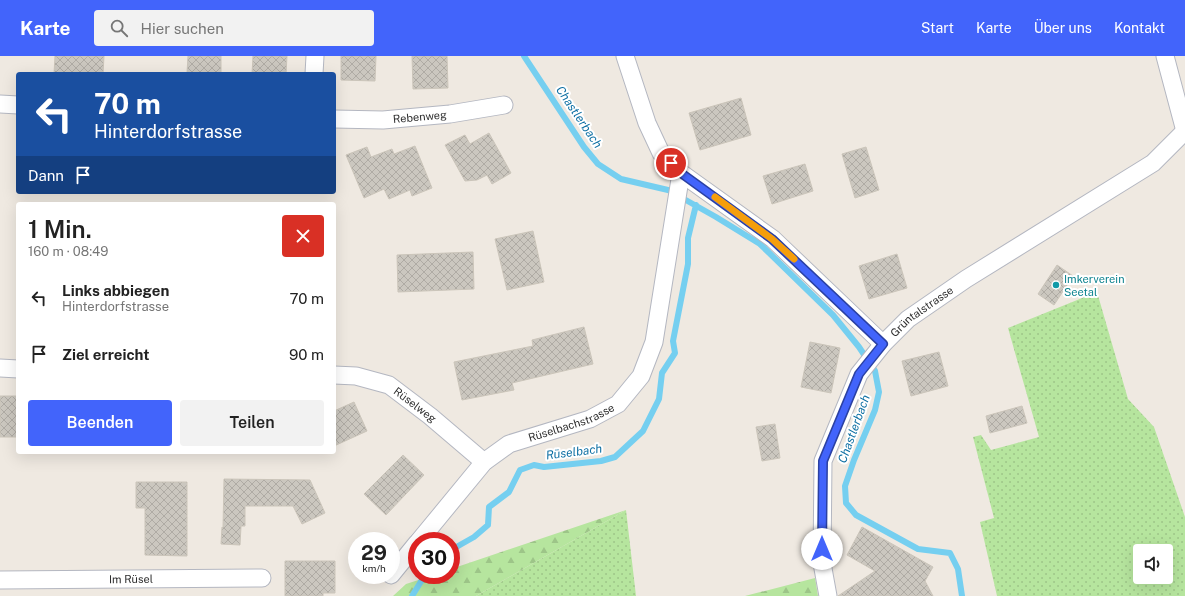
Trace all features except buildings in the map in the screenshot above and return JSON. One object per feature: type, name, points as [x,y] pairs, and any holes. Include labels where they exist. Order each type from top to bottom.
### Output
[{"type":"street","points":[[314,72],[315,56]]},
{"type":"street","points":[[625,56],[646,123],[661,153],[680,179],[772,239],[881,346]]},
{"type":"street","name":"Grüntalstrasse","points":[[828,596],[822,563],[823,461],[859,374],[881,346],[908,319],[966,279],[1153,163],[1185,131],[1165,56]]},
{"type":"street","points":[[0,104],[16,105]]},
{"type":"street","name":"Rebenweg","points":[[336,119],[390,120],[450,114],[504,105]]},
{"type":"street","name":"Rüselbachstrasse","points":[[426,532],[484,462],[509,444],[590,419],[611,408],[618,404],[641,376],[654,342],[680,179]]},
{"type":"street","points":[[0,368],[16,369]]},
{"type":"street","name":"Rüselweg","points":[[336,375],[356,376],[389,385],[430,416],[484,462]]},
{"type":"street","name":"Rüselbachstrasse","points":[[400,564],[408,554]]},
{"type":"street","name":"Im Rüsel","points":[[0,580],[262,578]]},
{"type":"green space","points":[[1097,292],[1128,399],[1154,427],[1185,517],[1185,596],[997,596],[980,522],[994,518],[973,437],[981,435],[991,450],[1039,437],[1008,328]]},
{"type":"green space","points":[[626,510],[636,596],[476,596]]},
{"type":"green space","points":[[626,510],[476,596],[393,596],[408,583],[460,584],[460,566]]},
{"type":"green space","points":[[815,578],[818,596],[745,596]]},
{"type":"waterway","name":"Chastlerbach","points":[[524,56],[584,147],[598,164],[621,179],[668,190],[760,244],[833,315],[859,347],[875,371],[879,392],[875,410],[845,486],[846,503],[856,515],[918,549],[950,553],[958,569],[962,596]]},
{"type":"waterway","name":"Rüselbach","points":[[460,545],[474,537],[488,525],[489,507],[509,492],[520,470],[534,465],[544,467],[601,461],[615,457],[643,431],[659,399],[662,373],[675,353],[673,341],[688,264],[688,238],[696,205]]},
{"type":"waterway","name":"Rüselbach","points":[[412,596],[419,584]]},
{"type":"slow traffic","points":[[715,197],[772,239],[794,259]]},
{"type":"place","name":"Imkerverein Seetal","points":[[1056,285]]},
{"type":"route","points":[[671,163],[681,173],[772,239],[883,344],[859,374],[823,461],[822,549]]}]
